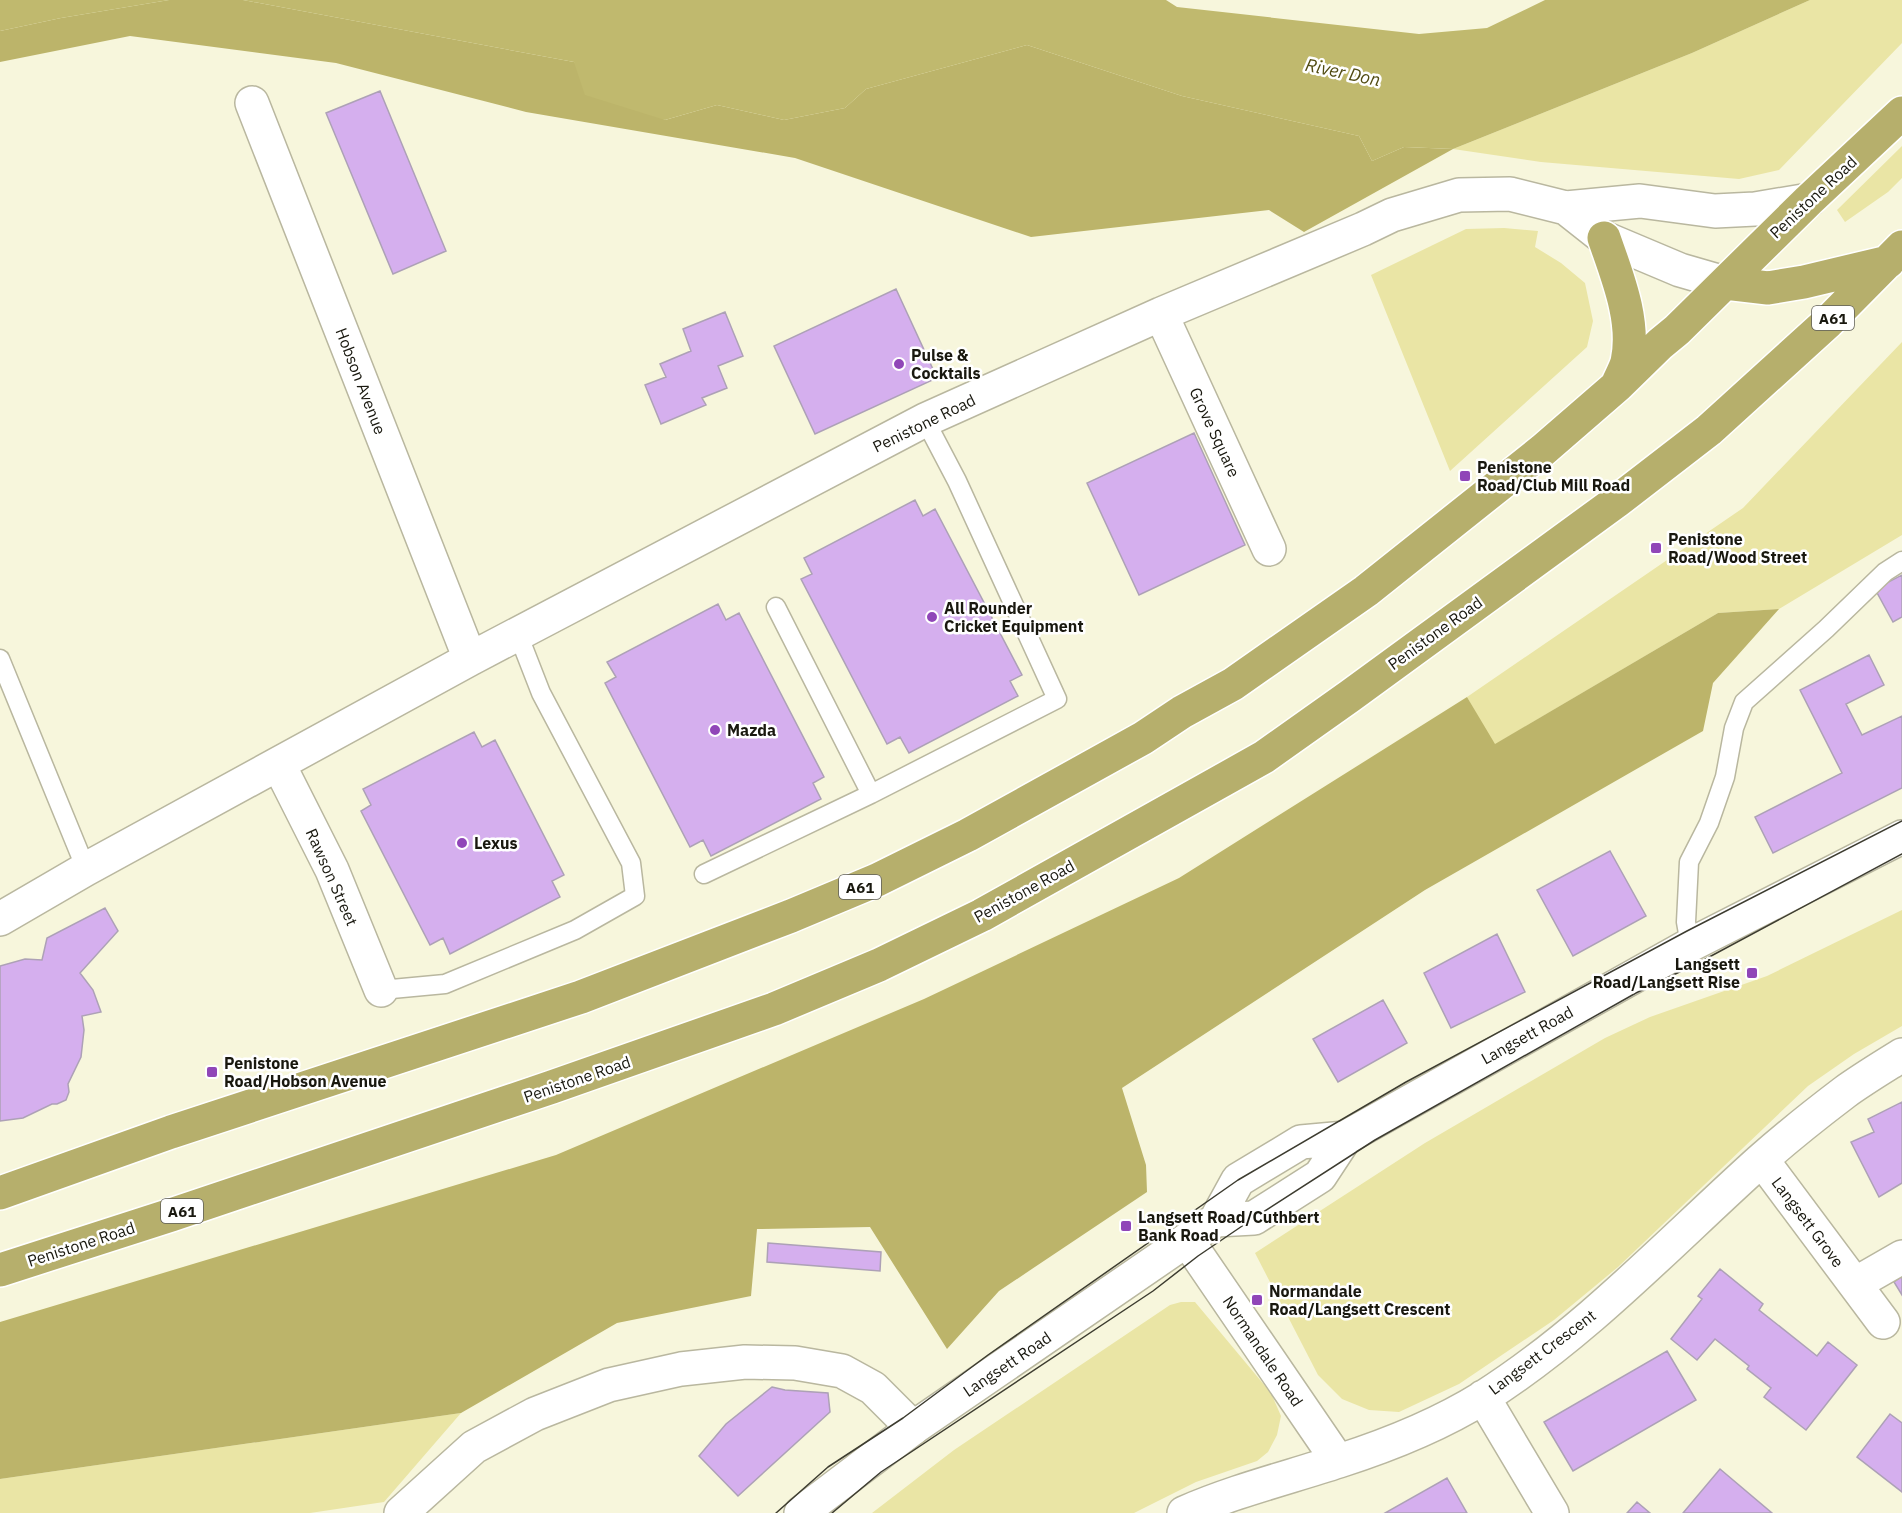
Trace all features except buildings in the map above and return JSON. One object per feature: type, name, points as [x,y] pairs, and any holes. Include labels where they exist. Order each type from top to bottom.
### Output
[{"type":"highway","name":"A61","points":[[1893,122],[1902,93]]},
{"type":"highway","name":"Penistone Road","points":[[0,1193],[171,1132],[581,998],[791,916],[877,880],[969,835],[1143,738],[1182,712],[1233,684],[1356,598],[1543,450],[1617,385],[1893,122]]},
{"type":"highway","points":[[1604,238],[1625,304],[1630,340],[1627,363],[1617,385]]},
{"type":"highway","name":"Penistone Road","points":[[0,1270],[552,1087],[764,1013],[879,965],[982,915],[1264,757],[1350,696],[1617,501],[1701,436],[1821,329],[1895,254]]},
{"type":"highway","points":[[1725,283],[1768,288],[1804,282],[1895,254]]},
{"type":"street","name":"Hobson Avenue","points":[[252,103],[470,659]]},
{"type":"street","name":"Penistone Road","points":[[0,919],[86,869],[470,659],[924,420],[1161,314],[1392,215],[1459,195],[1510,194],[1566,208],[1604,238],[1680,270],[1725,283]]},
{"type":"street","points":[[1566,208],[1640,201],[1715,211],[1755,209],[1809,200]]},
{"type":"street","name":"Grove Square","points":[[1161,314],[1269,549]]},
{"type":"street","name":"Rawson Street","points":[[279,765],[332,870],[381,990]]},
{"type":"street","name":"Langsett Road","points":[[801,1513],[913,1428],[1216,1220],[1238,1180],[1301,1142],[1345,1137],[1690,945],[1902,837]]},
{"type":"street","name":"Langsett Crescent","points":[[1184,1513],[1227,1495],[1410,1436],[1483,1397],[1583,1324],[1762,1160],[1846,1091],[1902,1055]]},
{"type":"street","name":"Langsett Grove","points":[[1762,1160],[1883,1322]]},
{"type":"street","name":"Normandale Road","points":[[1187,1240],[1338,1461]]},
{"type":"street","name":"Langsett Grove","points":[[1855,1284],[1902,1257]]},
{"type":"street","points":[[401,1513],[474,1447],[535,1414],[609,1385],[681,1369],[765,1362],[795,1363],[842,1371],[873,1388],[913,1428]]},
{"type":"street","points":[[1483,1397],[1552,1513]]},
{"type":"lane","points":[[704,874],[871,794],[1057,699],[957,481],[924,420]]},
{"type":"lane","points":[[1690,945],[1686,922],[1689,862],[1716,805],[1725,777],[1734,728],[1744,702],[1826,629],[1885,572],[1902,561]]},
{"type":"lane","points":[[776,607],[871,794]]},
{"type":"lane","points":[[381,990],[445,984],[575,930],[635,896],[632,863],[541,693],[518,634]]},
{"type":"lane","points":[[0,659],[86,869]]},
{"type":"shaded area","points":[[169,0],[243,0],[574,62],[665,120],[717,105],[784,120],[845,108],[866,89],[1027,45],[1182,96],[1359,136],[1372,161],[1404,147],[1453,149],[1304,232],[1269,210],[1031,237],[795,158],[526,112],[336,63],[130,36],[0,62],[0,31]]},
{"type":"shaded area","points":[[1810,0],[1902,0],[1902,43],[1779,170],[1739,179],[1541,162],[1453,149],[1692,53]]},
{"type":"shaded area","points":[[1902,146],[1902,178],[1888,192],[1845,222],[1837,210]]},
{"type":"shaded area","points":[[1504,228],[1538,231],[1535,247],[1561,263],[1585,283],[1593,321],[1587,347],[1450,471],[1371,275],[1466,229]]},
{"type":"shaded area","points":[[1902,342],[1902,535],[1779,609],[1718,613],[1494,745],[1467,697],[1743,508]]},
{"type":"shaded area","points":[[1779,609],[1713,683],[1703,731],[1425,890],[1122,1088],[1146,1165],[1147,1192],[999,1291],[947,1349],[870,1227],[757,1229],[751,1296],[617,1323],[461,1413],[0,1479],[0,1322],[556,1155],[924,999],[1179,878],[1467,697],[1495,744],[1718,613]]},
{"type":"shaded area","points":[[1902,910],[1902,1026],[1854,1054],[1808,1086],[1618,1267],[1554,1320],[1459,1384],[1399,1412],[1369,1410],[1342,1399],[1318,1375],[1255,1253],[1425,1143],[1605,1038],[1650,1017],[1767,976]]},
{"type":"shaded area","points":[[1195,1302],[1271,1393],[1281,1416],[1277,1435],[1268,1452],[1257,1461],[1196,1482],[1134,1513],[872,1513],[954,1450],[1170,1305]]},
{"type":"shaded area","points":[[461,1413],[384,1502],[310,1513],[0,1513],[0,1479]]},
{"type":"water","points":[[0,0],[169,0],[0,31]]},
{"type":"water","name":"River Don","points":[[243,0],[1166,0],[1177,7],[1419,34],[1487,28],[1545,0],[1810,0],[1692,53],[1453,149],[1404,147],[1372,161],[1359,136],[1182,96],[1027,45],[866,89],[845,108],[784,120],[717,105],[665,120],[585,95],[574,62]]},
{"type":"tram line","points":[[776,1513],[828,1467],[903,1418],[988,1355],[1238,1180],[1406,1082],[1687,931],[1902,821]]},
{"type":"tram line","points":[[832,1513],[881,1472],[1153,1291],[1198,1256],[1254,1218],[1375,1140],[1636,993],[1698,963],[1902,854]]},
{"type":"place","name":"Pulse & Cocktails","points":[[899,364]]},
{"type":"place","name":"Penistone Road/Club Mill Road","points":[[1465,476]]},
{"type":"place","name":"Penistone Road/Wood Street","points":[[1656,548]]},
{"type":"place","name":"All Rounder Cricket Equipment","points":[[932,617]]},
{"type":"place","name":"Mazda","points":[[715,730]]},
{"type":"place","name":"Lexus","points":[[462,843]]},
{"type":"place","name":"Langsett Road/Langsett Rise","points":[[1752,973]]},
{"type":"place","name":"Penistone Road/Hobson Avenue","points":[[212,1072]]},
{"type":"place","name":"Langsett Road/Cuthbert Bank Road","points":[[1126,1226]]},
{"type":"place","name":"Normandale Road/Langsett Crescent","points":[[1257,1300]]}]
